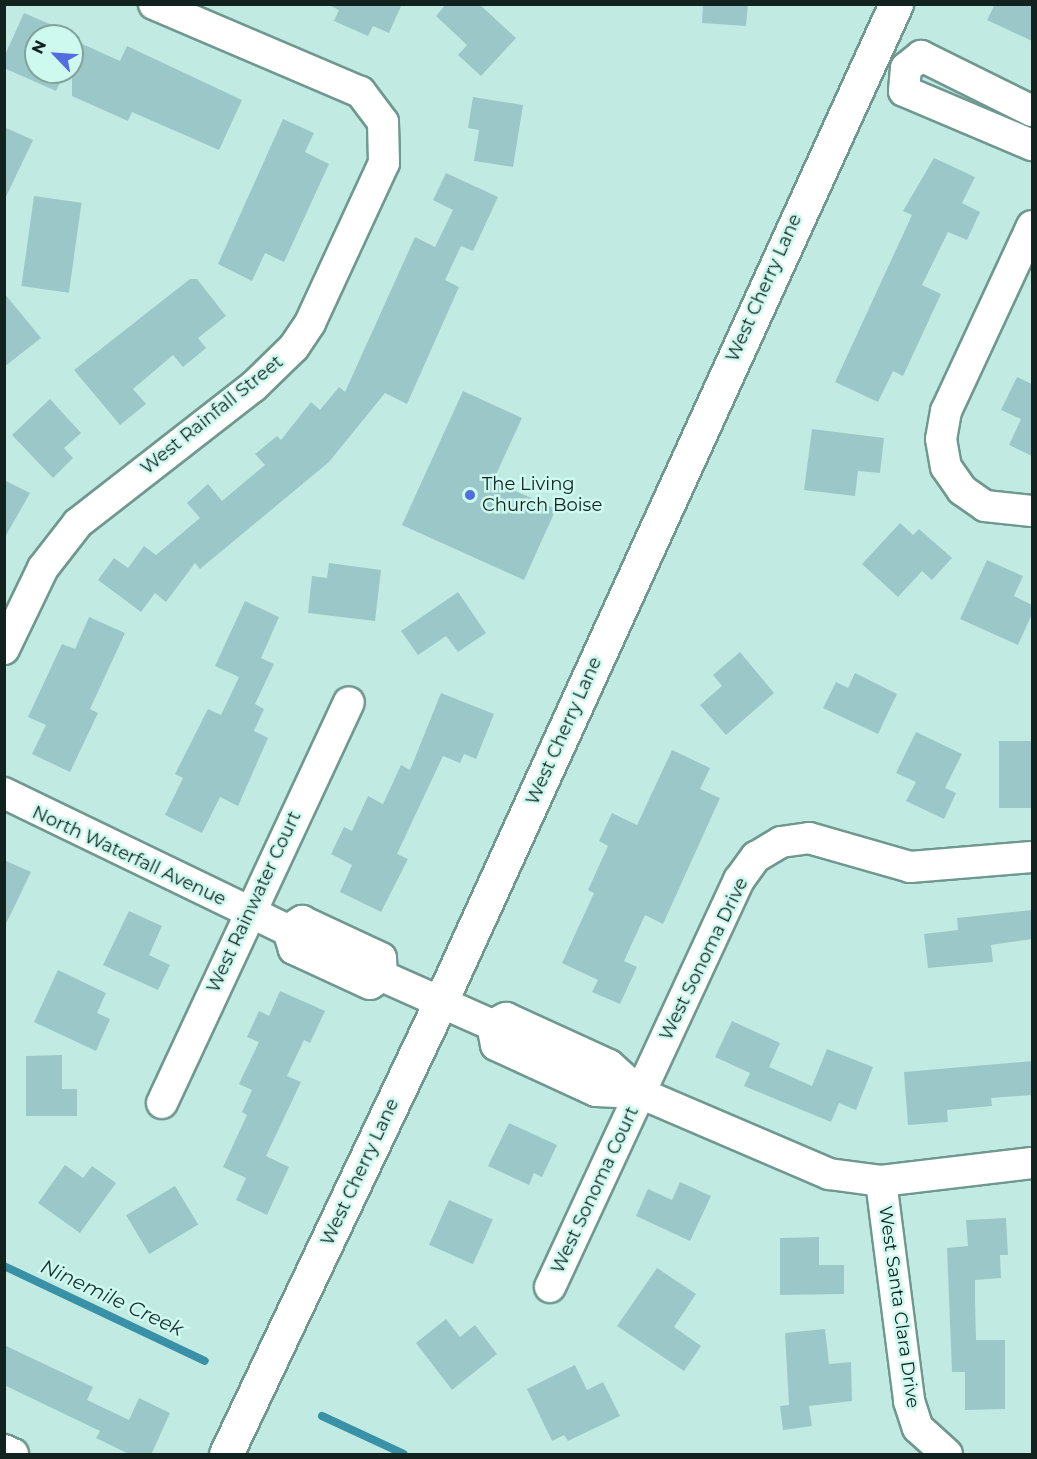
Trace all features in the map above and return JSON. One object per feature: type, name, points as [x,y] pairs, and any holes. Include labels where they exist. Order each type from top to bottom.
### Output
[{"type":"main road","name":"West Cherry Lane","points":[[226,1455],[441,1001],[896,4]]},
{"type":"street","name":"West Rainfall Street","points":[[4,649],[43,568],[78,523],[253,387],[294,347],[310,323],[380,177],[386,144],[383,122],[360,92],[339,81],[154,4]]},
{"type":"street","points":[[873,53],[906,68]]},
{"type":"street","points":[[1032,111],[921,56],[906,68],[904,92],[1032,145]]},
{"type":"street","points":[[1032,226],[946,411],[941,438],[946,466],[962,490],[985,506],[1032,512]]},
{"type":"street","name":"West Rainwater Court","points":[[162,1103],[348,702]]},
{"type":"street","name":"North Waterfall Avenue","points":[[4,793],[288,930],[302,921],[381,958],[382,976],[492,1025],[506,1018],[598,1060],[640,1094]]},
{"type":"street","name":"West Sonoma Drive","points":[[640,1094],[740,880],[756,857],[773,847],[809,838],[910,867],[1032,857]]},
{"type":"street","points":[[640,1094],[803,1165],[829,1174],[881,1181],[1032,1163]]},
{"type":"street","name":"West Sonoma Court","points":[[550,1287],[640,1094]]},
{"type":"street","name":"West Santa Clara Drive","points":[[881,1181],[909,1401],[918,1428],[947,1455]]},
{"type":"street","points":[[4,1450],[13,1455]]},
{"type":"building","points":[[327,4],[402,4],[389,33],[373,26],[368,36],[334,21],[339,10]]},
{"type":"building","points":[[446,4],[479,4],[516,38],[481,76],[458,55],[467,45],[436,16]]},
{"type":"building","points":[[703,4],[748,4],[746,26],[702,23]]},
{"type":"building","points":[[995,4],[1032,4],[1032,41],[987,20]]},
{"type":"building","points":[[24,13],[50,24],[24,24],[24,77],[4,68],[4,57]]},
{"type":"building","points":[[84,45],[120,61],[127,46],[242,100],[219,150],[132,112],[128,121],[72,96],[72,84],[84,84]]},
{"type":"building","points":[[40,84],[59,84],[56,91]]},
{"type":"building","points":[[473,97],[523,105],[513,167],[474,161],[479,130],[468,128]]},
{"type":"building","points":[[283,119],[314,133],[305,152],[329,164],[284,262],[265,253],[252,281],[218,264]]},
{"type":"building","points":[[4,127],[33,140],[4,201]]},
{"type":"building","points":[[934,158],[975,177],[962,203],[980,212],[967,240],[948,232],[922,285],[941,294],[903,376],[893,371],[878,402],[835,382],[912,215],[903,211]]},
{"type":"building","points":[[446,173],[498,197],[473,251],[461,246],[445,280],[459,287],[407,404],[385,393],[329,462],[200,569],[195,563],[166,602],[155,593],[141,612],[98,580],[114,558],[128,568],[144,546],[156,555],[200,518],[187,503],[208,484],[222,501],[265,465],[255,454],[277,436],[281,440],[311,402],[320,410],[339,387],[345,392],[415,237],[435,247],[453,210],[433,200]]},
{"type":"building","points":[[34,196],[82,203],[69,293],[21,286]]},
{"type":"building","points":[[190,279],[197,279],[226,316],[198,338],[206,348],[183,367],[173,355],[133,389],[146,404],[120,425],[74,370]]},
{"type":"building","points":[[4,293],[41,338],[4,367]]},
{"type":"building","points":[[1017,377],[1032,384],[1032,456],[1009,445],[1021,419],[1001,410]]},
{"type":"building","name":"The Living Church Boise","points":[[463,391],[522,418],[493,481],[556,509],[524,580],[402,525]]},
{"type":"building","points":[[50,399],[81,433],[64,448],[73,458],[53,478],[12,435]]},
{"type":"building","points":[[812,429],[884,438],[880,473],[858,471],[855,496],[804,490]]},
{"type":"building","points":[[4,480],[30,493],[4,539]]},
{"type":"building","points":[[900,523],[913,535],[919,529],[952,558],[932,580],[922,571],[898,597],[862,564]]},
{"type":"building","points":[[987,560],[1023,576],[1014,596],[1032,605],[1032,614],[1018,645],[960,619]]},
{"type":"building","points":[[329,563],[381,570],[375,621],[308,613],[312,576],[327,578]]},
{"type":"building","points":[[458,592],[486,633],[458,652],[446,636],[418,655],[401,631]]},
{"type":"building","points":[[245,601],[279,617],[261,658],[274,664],[255,704],[264,709],[254,731],[268,738],[238,806],[220,797],[202,833],[165,815],[183,778],[175,774],[208,709],[221,715],[239,677],[215,666]]},
{"type":"building","points":[[89,617],[125,633],[90,709],[98,713],[70,772],[32,754],[46,725],[28,717],[62,644],[75,649]]},
{"type":"building","points":[[740,652],[774,693],[726,735],[700,705],[722,686],[713,675]]},
{"type":"building","points":[[855,673],[897,694],[878,734],[823,708],[836,682],[848,688]]},
{"type":"building","points":[[441,693],[494,714],[476,759],[464,754],[460,763],[443,756],[397,854],[408,859],[381,912],[340,892],[352,865],[331,854],[344,827],[352,831],[368,796],[383,804],[401,765],[410,770]]},
{"type":"building","points":[[916,732],[962,754],[945,788],[956,793],[944,819],[906,801],[916,782],[896,773]]},
{"type":"building","points":[[999,741],[1032,741],[1032,808],[999,808]]},
{"type":"building","points":[[672,750],[710,768],[700,789],[720,798],[663,924],[645,915],[624,961],[637,967],[620,1004],[592,992],[598,980],[562,963],[594,893],[588,890],[608,846],[599,841],[612,813],[637,825]]},
{"type":"building","points":[[4,860],[31,872],[4,928]]},
{"type":"building","points":[[1032,910],[1032,939],[991,945],[993,962],[928,968],[924,934],[958,930],[957,918]]},
{"type":"building","points":[[129,911],[162,926],[149,955],[170,965],[158,990],[103,965]]},
{"type":"building","points":[[58,970],[106,993],[97,1013],[110,1019],[96,1051],[34,1022]]},
{"type":"building","points":[[280,991],[325,1011],[310,1043],[304,1040],[287,1076],[301,1082],[266,1156],[289,1167],[267,1215],[236,1200],[246,1178],[223,1167],[247,1115],[242,1112],[252,1090],[239,1084],[259,1042],[247,1037],[259,1011],[269,1016]]},
{"type":"building","points":[[732,1021],[780,1043],[769,1067],[812,1086],[827,1049],[873,1067],[856,1110],[839,1103],[831,1122],[744,1086],[750,1073],[715,1057]]},
{"type":"building","points":[[62,1055],[62,1089],[77,1089],[77,1116],[26,1116],[26,1056]]},
{"type":"building","points":[[1032,1061],[1032,1095],[991,1098],[992,1106],[947,1110],[948,1122],[908,1125],[904,1072]]},
{"type":"building","points":[[509,1123],[557,1145],[542,1177],[534,1173],[529,1185],[488,1166]]},
{"type":"building","points":[[65,1165],[83,1178],[92,1166],[116,1183],[80,1233],[38,1203]]},
{"type":"building","points":[[680,1182],[711,1196],[690,1241],[636,1216],[648,1189],[672,1200]]},
{"type":"building","points":[[175,1186],[198,1225],[149,1254],[126,1215]]},
{"type":"building","points":[[449,1200],[493,1220],[473,1264],[429,1245]]},
{"type":"building","points":[[1006,1218],[1008,1255],[1000,1255],[1001,1278],[975,1280],[976,1340],[1005,1340],[1005,1409],[965,1410],[965,1372],[952,1372],[947,1248],[968,1246],[966,1220]]},
{"type":"building","points":[[819,1237],[819,1265],[844,1265],[844,1294],[780,1295],[780,1238]]},
{"type":"building","points":[[657,1268],[696,1294],[674,1327],[701,1346],[684,1371],[617,1326]]},
{"type":"building","points":[[446,1319],[460,1337],[475,1325],[497,1354],[452,1390],[416,1343]]},
{"type":"building","points":[[825,1329],[829,1364],[851,1362],[852,1401],[809,1406],[812,1426],[783,1430],[780,1406],[789,1405],[785,1333]]},
{"type":"building","points":[[4,1345],[93,1387],[87,1400],[129,1420],[139,1398],[170,1413],[151,1455],[131,1455],[96,1438],[100,1431],[4,1385]]},
{"type":"building","points":[[575,1365],[587,1390],[603,1382],[620,1416],[568,1441],[564,1435],[552,1441],[527,1389]]},
{"type":"waterway","name":"Ninemile Creek","points":[[4,1266],[205,1361]]},
{"type":"waterway","name":"Ninemile Creek","points":[[322,1416],[404,1454]]},
{"type":"place","name":"The Living Church Boise","points":[[470,495]]}]
